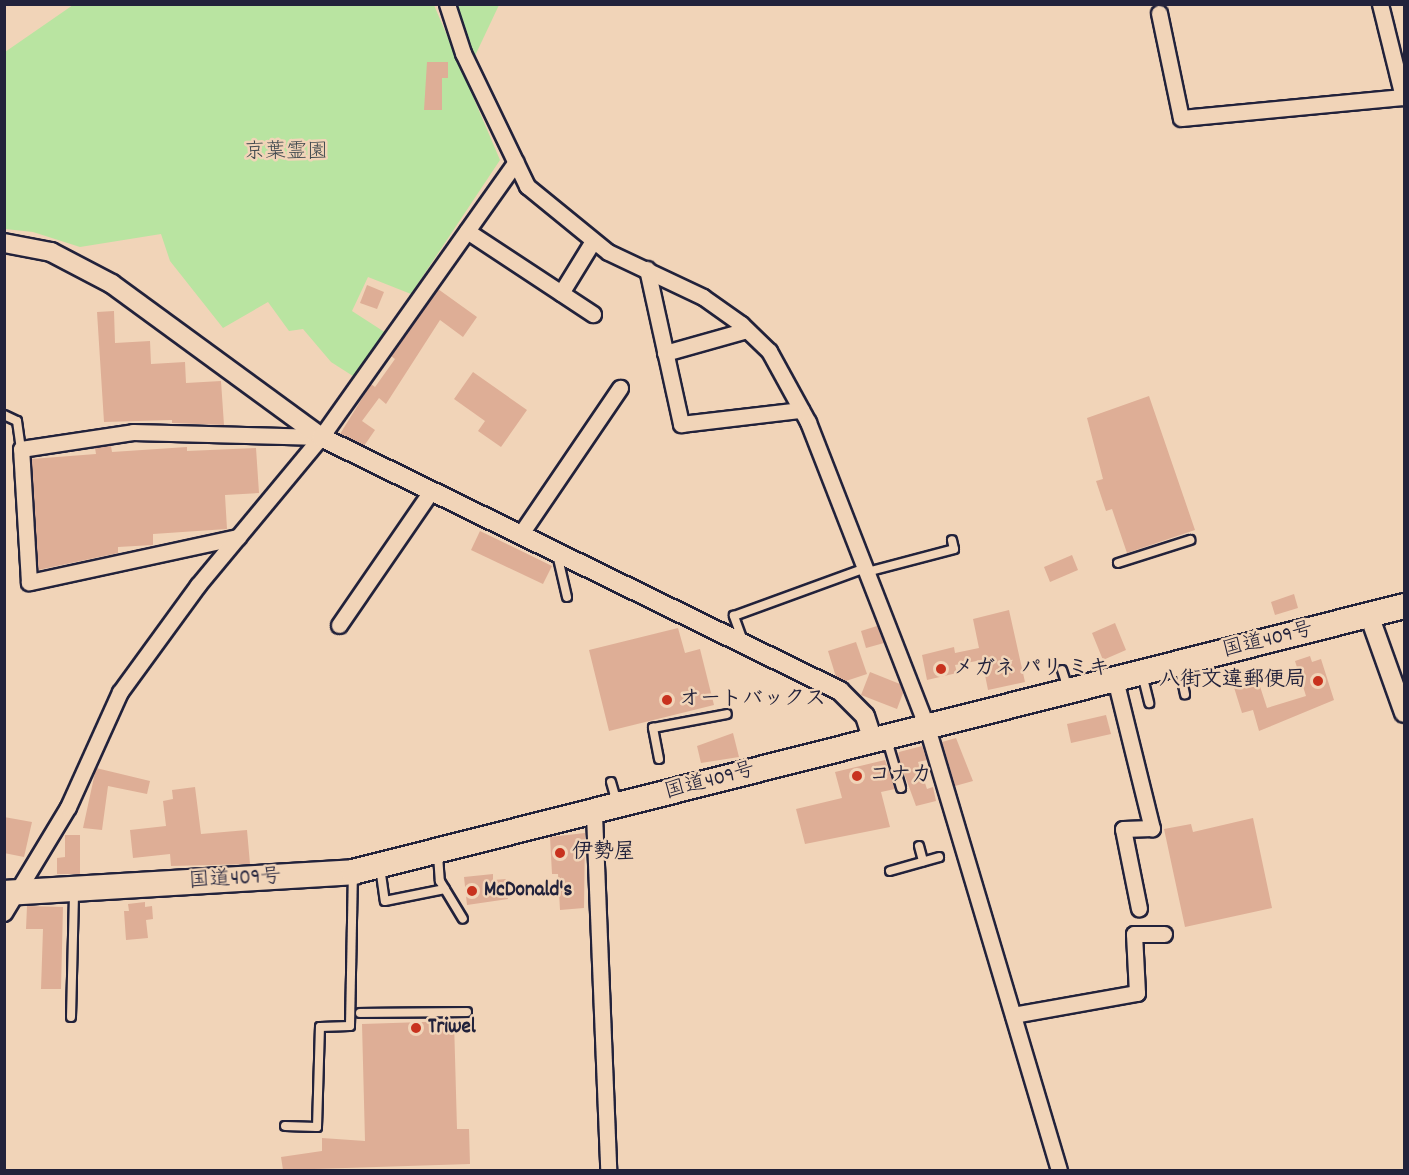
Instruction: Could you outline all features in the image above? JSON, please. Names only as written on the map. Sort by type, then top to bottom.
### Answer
[{"type":"highway","name":"国道409号","points":[[12,893],[353,872],[594,814],[926,724],[1065,680],[1115,679],[1227,644],[1404,606]]},
{"type":"street","points":[[447,4],[463,52],[527,186],[593,241],[703,297],[747,330],[769,351],[801,410],[926,724],[1059,1170]]},
{"type":"street","points":[[1159,13],[1181,118],[1403,98],[1380,4]]},
{"type":"street","points":[[4,914],[12,893],[68,807],[120,692],[238,537],[321,437],[516,162]]},
{"type":"street","points":[[467,231],[593,314]]},
{"type":"street","points":[[561,293],[593,241]]},
{"type":"street","points":[[4,243],[51,252],[112,284],[321,437],[840,691],[861,710],[879,736]]},
{"type":"street","points":[[647,269],[681,424],[801,410]]},
{"type":"street","points":[[665,353],[747,330]]},
{"type":"street","points":[[520,535],[620,388]]},
{"type":"street","points":[[238,537],[29,582],[21,449],[133,432],[321,437]]},
{"type":"street","points":[[339,625],[431,491]]},
{"type":"street","points":[[1369,615],[1404,713]]},
{"type":"street","points":[[1115,679],[1152,828],[1123,829],[1139,908]]},
{"type":"street","points":[[594,814],[608,1170]]},
{"type":"street","points":[[1013,1015],[1137,993],[1134,934],[1164,934]]},
{"type":"lane","points":[[4,415],[17,421],[21,449]]},
{"type":"lane","points":[[745,646],[734,616],[866,570],[954,549],[952,540]]},
{"type":"lane","points":[[1118,563],[1190,540]]},
{"type":"lane","points":[[557,553],[567,597]]},
{"type":"lane","points":[[1170,663],[1185,694]]},
{"type":"lane","points":[[1149,703],[1170,663]]},
{"type":"lane","points":[[659,759],[653,728],[727,714]]},
{"type":"lane","points":[[879,736],[901,788]]},
{"type":"lane","points":[[611,782],[618,807]]},
{"type":"lane","points":[[919,846],[923,861]]},
{"type":"lane","points":[[438,852],[440,881],[463,919]]},
{"type":"lane","points":[[890,871],[939,857]]},
{"type":"lane","points":[[380,866],[385,901],[445,889]]},
{"type":"lane","points":[[285,1126],[317,1127],[321,1026],[350,1026],[353,872]]},
{"type":"lane","points":[[71,1017],[74,890]]},
{"type":"lane","points":[[360,1013],[467,1012]]},
{"type":"green space","name":"京葉霊園","points":[[73,5],[434,5],[500,160],[411,294],[368,277],[352,311],[386,333],[356,378],[331,362],[303,329],[289,331],[268,302],[223,328],[170,261],[161,234],[80,247],[33,232],[5,229],[5,52]]},
{"type":"green space","points":[[454,5],[499,5],[473,60]]},
{"type":"building","points":[[427,62],[448,62],[448,78],[442,78],[442,110],[424,110]]},
{"type":"building","points":[[367,285],[384,292],[377,309],[360,303]]},
{"type":"building","points":[[438,289],[477,317],[463,337],[440,320],[386,404],[379,398],[362,421],[375,430],[364,446],[340,434],[371,384],[375,387],[395,359],[391,356]]},
{"type":"building","points":[[114,311],[115,343],[150,341],[151,364],[185,362],[186,383],[221,381],[224,425],[172,423],[172,420],[104,422],[97,312]]},
{"type":"building","points":[[473,372],[527,410],[501,447],[478,431],[485,421],[454,399]]},
{"type":"building","points":[[1149,396],[1195,530],[1127,553],[1112,509],[1106,511],[1096,481],[1103,479],[1087,418]]},
{"type":"building","points":[[111,446],[112,452],[187,447],[187,451],[256,448],[259,493],[225,495],[227,529],[153,534],[153,545],[118,547],[118,553],[38,570],[31,459],[96,454],[95,448]]},
{"type":"building","points":[[480,531],[552,566],[543,584],[471,550]]},
{"type":"building","points":[[1072,555],[1078,570],[1050,582],[1044,567]]},
{"type":"building","points":[[1294,594],[1298,608],[1275,615],[1271,602]]},
{"type":"building","points":[[1009,610],[1025,682],[988,690],[982,660],[955,665],[957,673],[927,680],[922,655],[954,647],[955,653],[979,648],[973,619]]},
{"type":"building","points":[[1115,623],[1126,650],[1103,660],[1092,633]]},
{"type":"building","points":[[877,626],[884,643],[866,648],[861,631]]},
{"type":"building","points":[[678,628],[685,653],[700,649],[714,705],[609,731],[589,650]]},
{"type":"building","points":[[856,642],[867,674],[846,681],[836,677],[828,651]]},
{"type":"building","points":[[1310,656],[1312,662],[1321,659],[1334,700],[1259,731],[1253,710],[1242,713],[1232,681],[1256,674],[1267,708],[1306,696],[1295,661]]},
{"type":"building","points":[[870,672],[900,684],[903,693],[897,709],[861,695]]},
{"type":"building","points":[[1106,715],[1111,734],[1071,743],[1067,724]]},
{"type":"building","points":[[733,733],[739,757],[701,763],[697,746]]},
{"type":"building","points":[[956,738],[973,781],[955,786],[942,742]]},
{"type":"building","points":[[922,746],[927,760],[918,762],[927,789],[933,787],[936,801],[916,806],[898,757],[899,752]]},
{"type":"building","points":[[885,760],[895,789],[881,792],[890,827],[805,844],[796,809],[842,798],[835,772]]},
{"type":"building","points":[[96,768],[150,781],[147,794],[108,786],[102,830],[83,828]]},
{"type":"building","points":[[195,787],[201,834],[247,830],[250,864],[171,866],[170,854],[133,858],[130,830],[166,826],[163,801],[173,799],[172,790]]},
{"type":"building","points":[[4,817],[32,822],[24,857],[4,853]]},
{"type":"building","points":[[1253,818],[1272,908],[1185,927],[1164,829],[1191,824],[1193,832]]},
{"type":"building","points":[[585,833],[584,908],[560,910],[558,874],[552,874],[550,837]]},
{"type":"building","points":[[65,835],[80,835],[80,874],[57,874],[57,858],[65,857]]},
{"type":"building","points":[[493,874],[493,880],[506,879],[508,899],[467,905],[464,877]]},
{"type":"building","points":[[145,902],[145,907],[152,906],[153,919],[146,920],[148,938],[126,940],[124,911],[129,911],[128,904]]},
{"type":"building","points":[[27,906],[63,907],[61,989],[41,989],[43,929],[26,929]]},
{"type":"building","points":[[454,1021],[457,1129],[469,1129],[470,1164],[283,1170],[281,1157],[322,1151],[322,1138],[365,1141],[362,1024]]},
{"type":"place","name":"メガネ パリ ミキ","points":[[941,669]]},
{"type":"place","name":"八街文違郵便局","points":[[1318,681]]},
{"type":"place","name":"オートバックス","points":[[667,700]]},
{"type":"place","name":"コナカ","points":[[857,776]]},
{"type":"place","name":"伊勢屋","points":[[560,853]]},
{"type":"place","name":"McDonald's","points":[[472,891]]},
{"type":"place","name":"Triwel","points":[[416,1028]]}]
